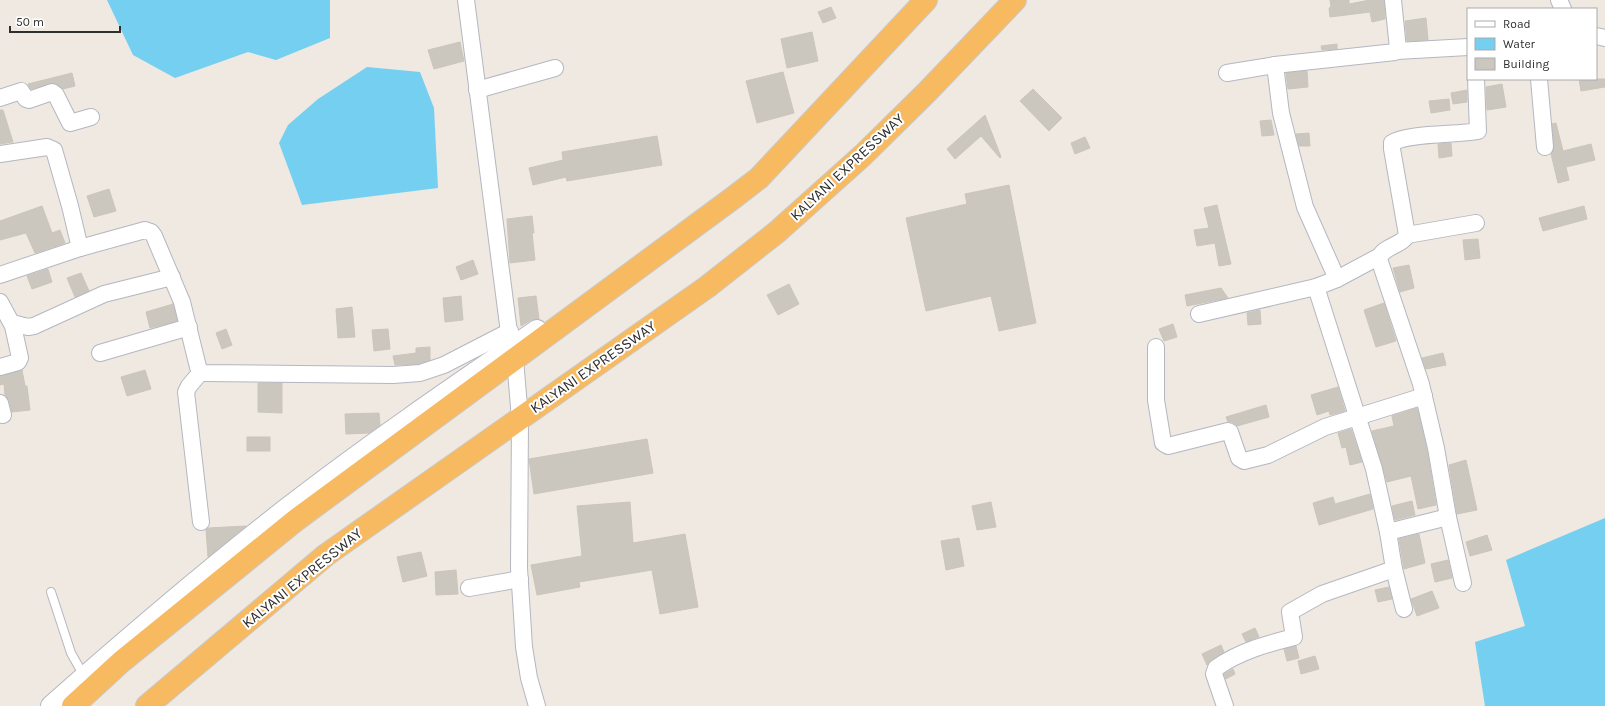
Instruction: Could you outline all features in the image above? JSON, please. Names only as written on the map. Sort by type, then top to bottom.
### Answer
[{"type":"highway","points":[[73,706],[121,662],[512,346],[733,198],[758,178],[926,0]]},
{"type":"highway","name":"KALYANI EXPRESSWAY","points":[[147,706],[326,555],[707,287],[777,232],[863,155],[927,92],[1015,0]]},
{"type":"street","points":[[466,0],[490,194],[512,346],[520,419],[520,579],[524,647],[529,678],[537,706]]},
{"type":"street","points":[[1393,0],[1397,51]]},
{"type":"street","points":[[1227,73],[1275,65],[1392,54],[1397,51],[1467,47]]},
{"type":"street","points":[[1275,65],[1280,106],[1305,207],[1337,279]]},
{"type":"street","points":[[477,90],[555,68]]},
{"type":"street","points":[[1199,314],[1316,287],[1337,279],[1380,256],[1405,240],[1408,235],[1392,143],[1397,140],[1415,137],[1478,131],[1476,80]]},
{"type":"street","points":[[1539,80],[1545,146]]},
{"type":"street","points":[[0,98],[21,91],[26,99],[29,100],[52,92],[56,95],[70,123],[91,117]]},
{"type":"street","points":[[0,154],[47,147],[54,150],[80,248]]},
{"type":"street","points":[[1408,235],[1476,223]]},
{"type":"street","points":[[0,275],[80,248],[148,230],[154,236],[182,302],[201,372]]},
{"type":"street","points":[[1380,256],[1380,262],[1424,396],[1436,448],[1448,517],[1463,583]]},
{"type":"street","points":[[12,323],[28,327],[34,326],[104,294],[172,277]]},
{"type":"street","points":[[1316,287],[1374,469],[1388,532],[1394,569],[1404,609]]},
{"type":"street","points":[[0,302],[12,323],[19,360],[18,362],[0,367]]},
{"type":"street","points":[[100,353],[189,327]]},
{"type":"street","points":[[201,372],[209,374],[319,375],[393,375],[420,373],[512,346]]},
{"type":"street","points":[[51,706],[135,633],[285,510],[408,419],[512,346]]},
{"type":"street","points":[[1156,347],[1156,400],[1162,440],[1168,446],[1190,442],[1228,431],[1230,432],[1239,458],[1244,461],[1263,456],[1320,429],[1424,396]]},
{"type":"street","points":[[201,372],[186,392],[201,522]]},
{"type":"street","points":[[1388,532],[1448,517]]},
{"type":"street","points":[[1225,706],[1214,674],[1216,668],[1240,654],[1257,647],[1294,637],[1290,612],[1322,594],[1394,569]]},
{"type":"street","points":[[469,588],[520,579]]},
{"type":"lane","points":[[51,592],[71,652],[84,676]]},
{"type":"water","points":[[107,0],[330,0],[330,38],[276,60],[248,52],[175,78],[133,55]]},
{"type":"water","points":[[367,67],[420,72],[434,108],[438,188],[302,205],[279,143],[288,125],[318,99]]},
{"type":"water","points":[[1605,518],[1605,706],[1485,706],[1475,642],[1525,626],[1506,560]]},
{"type":"building","points":[[1330,0],[1349,0],[1349,4],[1370,0],[1384,0],[1385,19],[1372,22],[1370,12],[1330,17]]},
{"type":"building","points":[[831,7],[836,18],[823,23],[818,12]]},
{"type":"building","points":[[1426,18],[1428,40],[1407,41],[1405,21]]},
{"type":"building","points":[[812,32],[818,61],[787,68],[781,39]]},
{"type":"building","points":[[460,42],[464,61],[434,69],[428,50]]},
{"type":"building","points":[[1337,44],[1337,49],[1322,50],[1321,46]]},
{"type":"building","points":[[1307,71],[1308,87],[1288,89],[1286,73]]},
{"type":"building","points":[[783,72],[794,113],[757,123],[746,81]]},
{"type":"building","points":[[72,73],[75,86],[63,89],[53,83],[31,89],[28,84]]},
{"type":"building","points":[[1605,79],[1605,87],[1581,91],[1579,80]]},
{"type":"building","points":[[1502,84],[1506,107],[1487,110],[1486,87]]},
{"type":"building","points":[[1033,89],[1062,118],[1049,131],[1020,101]]},
{"type":"building","points":[[1467,90],[1467,102],[1453,104],[1451,93]]},
{"type":"building","points":[[1449,99],[1450,110],[1431,113],[1429,101]]},
{"type":"building","points":[[0,110],[3,110],[13,142],[0,144]]},
{"type":"building","points":[[985,115],[1001,157],[1000,158],[981,136],[955,159],[947,149]]},
{"type":"building","points":[[1271,120],[1274,135],[1262,136],[1260,121]]},
{"type":"building","points":[[1556,123],[1563,151],[1591,144],[1595,160],[1566,167],[1569,180],[1558,183],[1551,154],[1554,147],[1552,124]]},
{"type":"building","points":[[1309,133],[1310,146],[1299,146],[1296,134]]},
{"type":"building","points":[[657,136],[662,165],[567,181],[566,177],[533,185],[529,168],[563,160],[562,152]]},
{"type":"building","points":[[1085,137],[1090,148],[1075,154],[1071,143]]},
{"type":"building","points":[[1451,143],[1452,156],[1439,158],[1438,144]]},
{"type":"building","points":[[1009,185],[1036,323],[999,331],[991,296],[926,311],[906,218],[967,204],[965,194]]},
{"type":"building","points":[[109,189],[116,211],[94,217],[87,196]]},
{"type":"building","points":[[1217,205],[1231,264],[1219,266],[1215,243],[1197,246],[1194,230],[1209,228],[1204,208]]},
{"type":"building","points":[[42,206],[52,233],[60,230],[65,243],[35,253],[26,233],[0,240],[0,221]]},
{"type":"building","points":[[1584,206],[1587,219],[1543,231],[1539,218]]},
{"type":"building","points":[[532,216],[535,260],[510,263],[507,219]]},
{"type":"building","points":[[1478,239],[1480,258],[1465,260],[1463,240]]},
{"type":"building","points":[[473,260],[478,274],[461,280],[456,267]]},
{"type":"building","points":[[1409,265],[1414,288],[1400,292],[1393,268]]},
{"type":"building","points":[[48,269],[52,282],[32,289],[27,276]]},
{"type":"building","points":[[81,273],[89,291],[75,297],[67,278]]},
{"type":"building","points":[[789,284],[799,304],[778,315],[767,295]]},
{"type":"building","points":[[1221,288],[1228,298],[1187,306],[1185,295]]},
{"type":"building","points":[[461,296],[463,320],[445,322],[443,298]]},
{"type":"building","points":[[536,296],[539,319],[531,320],[521,326],[518,298]]},
{"type":"building","points":[[1384,303],[1396,341],[1376,347],[1364,310]]},
{"type":"building","points":[[173,304],[177,321],[150,328],[146,312]]},
{"type":"building","points":[[352,307],[355,337],[338,338],[336,309]]},
{"type":"building","points":[[1260,310],[1261,324],[1248,325],[1247,313]]},
{"type":"building","points":[[1173,324],[1177,337],[1164,341],[1159,329]]},
{"type":"building","points":[[226,329],[232,345],[222,349],[216,333]]},
{"type":"building","points":[[388,329],[390,349],[374,351],[372,330]]},
{"type":"building","points":[[430,347],[430,360],[418,364],[395,365],[393,356],[416,353],[416,348]]},
{"type":"building","points":[[1443,353],[1446,365],[1426,369],[1422,358]]},
{"type":"building","points":[[22,370],[25,386],[27,386],[30,410],[12,412],[9,400],[5,395],[4,384],[0,385],[0,376]]},
{"type":"building","points":[[145,370],[151,389],[127,396],[121,377]]},
{"type":"building","points":[[258,383],[282,383],[282,413],[258,412]]},
{"type":"building","points":[[1338,387],[1345,411],[1330,415],[1329,411],[1317,415],[1311,395]]},
{"type":"building","points":[[1266,405],[1269,417],[1237,426],[1232,422],[1228,422],[1226,417]]},
{"type":"building","points":[[1417,408],[1427,450],[1436,505],[1418,509],[1411,476],[1387,482],[1372,431],[1394,426],[1392,416]]},
{"type":"building","points":[[379,413],[380,425],[369,433],[346,434],[345,414]]},
{"type":"building","points":[[1351,429],[1362,462],[1350,465],[1346,447],[1342,448],[1338,433]]},
{"type":"building","points":[[247,437],[270,437],[270,451],[247,451]]},
{"type":"building","points":[[647,439],[653,473],[534,494],[529,459]]},
{"type":"building","points":[[1466,460],[1477,510],[1457,514],[1449,465]]},
{"type":"building","points":[[1370,494],[1373,509],[1319,525],[1313,503],[1333,497],[1335,504]]},
{"type":"building","points":[[1412,501],[1415,515],[1395,520],[1392,506]]},
{"type":"building","points":[[630,502],[633,543],[685,534],[698,607],[660,614],[652,570],[579,582],[580,587],[537,595],[531,565],[582,556],[577,506]]},
{"type":"building","points":[[991,502],[996,527],[977,530],[972,506]]},
{"type":"building","points":[[246,526],[208,557],[206,530],[208,528]]},
{"type":"building","points":[[1419,534],[1425,563],[1404,569],[1399,539]]},
{"type":"building","points":[[1487,535],[1492,550],[1470,556],[1466,542]]},
{"type":"building","points":[[959,538],[964,566],[946,570],[941,541]]},
{"type":"building","points":[[421,552],[427,576],[403,582],[397,557]]},
{"type":"building","points":[[1448,560],[1452,578],[1435,582],[1431,564]]},
{"type":"building","points":[[456,570],[458,594],[436,595],[435,572]]},
{"type":"building","points":[[1389,587],[1392,599],[1378,602],[1375,590]]},
{"type":"building","points":[[1432,591],[1439,608],[1417,616],[1411,599]]},
{"type":"building","points":[[1255,628],[1259,637],[1246,642],[1242,634]]},
{"type":"building","points":[[1221,645],[1224,652],[1211,660],[1207,665],[1202,654]]},
{"type":"building","points":[[1296,646],[1299,658],[1287,661],[1284,649]]},
{"type":"building","points":[[1315,656],[1319,669],[1301,674],[1298,661]]},
{"type":"building","points":[[1233,669],[1235,674],[1226,679],[1224,674]]}]
